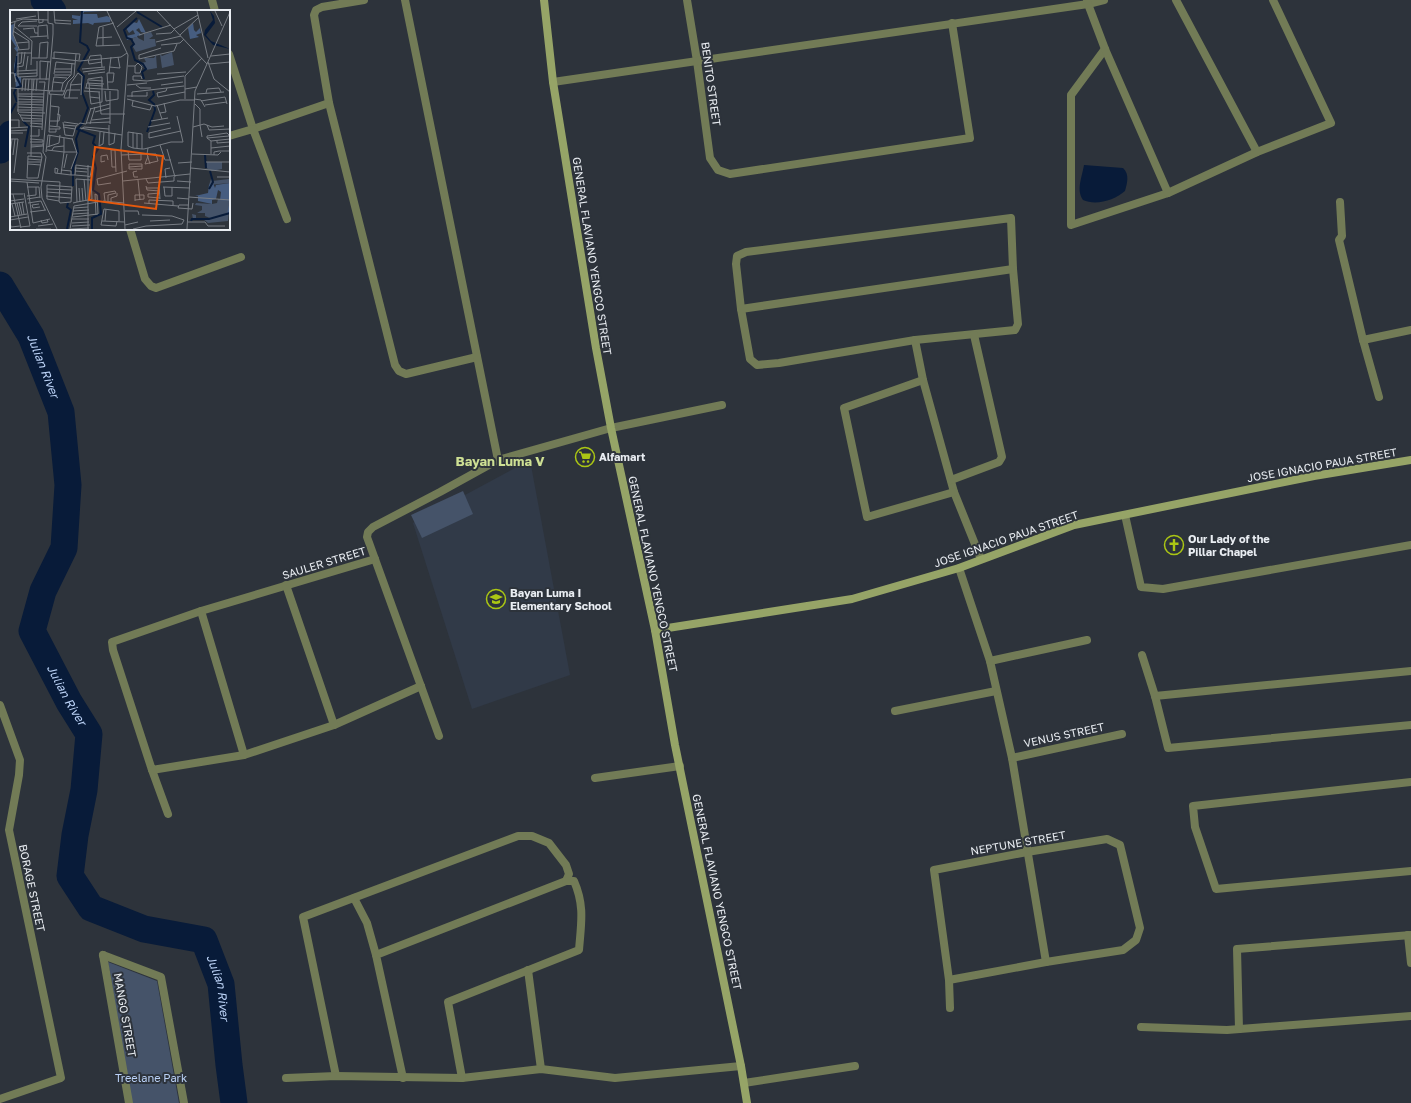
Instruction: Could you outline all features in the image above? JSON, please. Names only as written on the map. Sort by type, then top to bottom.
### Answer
[{"type":"main road","name":"GENERAL FLAVIANO YENGCO STREET","points":[[544,0],[553,82],[596,348],[611,428],[655,630],[680,766],[741,1066],[747,1103]]},
{"type":"main road","name":"JOSE IGNACIO PAUA STREET","points":[[655,630],[852,599],[959,568],[1074,525],[1314,476],[1411,460]]},
{"type":"street","points":[[212,0],[215,10]]},
{"type":"street","points":[[364,0],[322,7],[316,10],[314,15],[329,103],[395,365],[399,371],[406,374],[477,357]]},
{"type":"street","points":[[405,0],[498,460]]},
{"type":"street","name":"BENITO STREET","points":[[687,0],[698,61],[710,158],[718,170],[730,174],[970,138],[952,23]]},
{"type":"street","points":[[553,82],[1104,0]]},
{"type":"street","points":[[1176,0],[1256,152]]},
{"type":"street","points":[[1106,49],[1071,96],[1071,225],[1168,193],[1256,152],[1331,123],[1273,0]]},
{"type":"street","points":[[1087,2],[1168,193]]},
{"type":"street","points":[[230,57],[253,129],[287,219]]},
{"type":"street","points":[[230,136],[329,103]]},
{"type":"street","points":[[1340,202],[1342,236],[1339,240],[1378,397]]},
{"type":"street","points":[[1011,218],[1013,270],[1018,324],[1015,330],[915,340],[779,363],[757,365],[750,359],[741,310],[736,264],[736,256],[746,252],[1011,218]]},
{"type":"street","points":[[130,230],[145,279],[151,286],[156,288],[241,257]]},
{"type":"street","points":[[741,310],[1013,270]]},
{"type":"street","points":[[1363,340],[1411,330]]},
{"type":"street","points":[[951,480],[999,462],[1002,457],[974,335]]},
{"type":"street","points":[[915,340],[923,380],[954,492],[981,560]]},
{"type":"street","points":[[923,380],[844,408],[867,517],[954,492]]},
{"type":"street","name":"SAULER STREET","points":[[152,770],[112,650],[112,642],[201,611],[375,559],[367,537],[368,532],[372,527],[498,460],[611,428],[722,405]]},
{"type":"street","points":[[1125,515],[1140,587],[1163,589],[1411,545]]},
{"type":"street","points":[[375,559],[439,736]]},
{"type":"street","points":[[950,1008],[948,980],[1046,962],[1012,758],[990,661],[959,568]]},
{"type":"street","points":[[286,585],[334,726]]},
{"type":"street","points":[[201,611],[244,755]]},
{"type":"street","points":[[990,661],[1087,640]]},
{"type":"street","points":[[1142,655],[1155,696],[1168,748],[1411,725]]},
{"type":"street","points":[[1155,696],[1411,671]]},
{"type":"street","points":[[168,814],[152,770],[244,755],[334,726],[421,686]]},
{"type":"street","points":[[895,711],[996,691]]},
{"type":"street","name":"BORAGE STREET","points":[[0,705],[20,760],[20,775],[9,830],[61,1078],[0,1099]]},
{"type":"street","name":"VENUS STREET","points":[[1012,758],[1122,734]]},
{"type":"street","points":[[595,778],[680,766]]},
{"type":"street","points":[[1411,782],[1193,806],[1195,826],[1216,889],[1411,871]]},
{"type":"street","points":[[0,832],[9,830]]},
{"type":"street","points":[[336,1076],[302,917],[518,836],[532,836],[549,844],[566,865],[569,874],[566,881]]},
{"type":"street","name":"NEPTUNE STREET","points":[[948,980],[934,870],[1107,839],[1120,845],[1140,928],[1136,940],[1123,950],[1046,962]]},
{"type":"street","points":[[376,955],[566,881],[574,881],[582,906],[579,950],[448,1002],[462,1078]]},
{"type":"street","points":[[354,898],[366,923],[376,955],[403,1078]]},
{"type":"street","points":[[1239,1029],[1237,949],[1410,935],[1411,963]]},
{"type":"street","name":"MANGO STREET","points":[[129,1103],[103,955],[161,977],[184,1103]]},
{"type":"street","points":[[528,970],[541,1069]]},
{"type":"street","points":[[1141,1027],[1227,1030],[1411,1016]]},
{"type":"street","points":[[286,1078],[336,1076],[462,1078],[541,1069],[615,1078],[741,1066]]},
{"type":"street","points":[[744,1083],[855,1066]]},
{"type":"shaded area","points":[[1084,165],[1123,168],[1127,173],[1125,191],[1116,197],[1105,201],[1088,202],[1083,200],[1080,188]]},
{"type":"shaded area","name":"Bayan Luma I Elementary School","points":[[530,460],[570,675],[472,709],[413,523]]},
{"type":"green space","points":[[463,491],[473,514],[422,538],[411,515]]},
{"type":"green space","name":"Treelane Park","points":[[108,962],[157,981],[179,1103],[132,1103]]},
{"type":"waterway","name":"Julian River","points":[[44,0],[52,10]]},
{"type":"waterway","name":"Julian River","points":[[0,150],[10,135]]},
{"type":"waterway","name":"Julian River","points":[[0,285],[31,336],[61,412],[68,485],[64,548],[43,591],[32,631],[69,702],[89,734],[84,790],[75,835],[70,876],[91,908],[144,929],[204,940],[221,984],[234,1103]]},
{"type":"place","name":"Alfamart","points":[[585,457]]},
{"type":"place","name":"Our Lady of the Pillar Chapel","points":[[1174,545]]},
{"type":"place","name":"Bayan Luma I Elementary School","points":[[496,599]]},
{"type":"district","name":"Bayan Luma V","points":[[500,461]]}]
